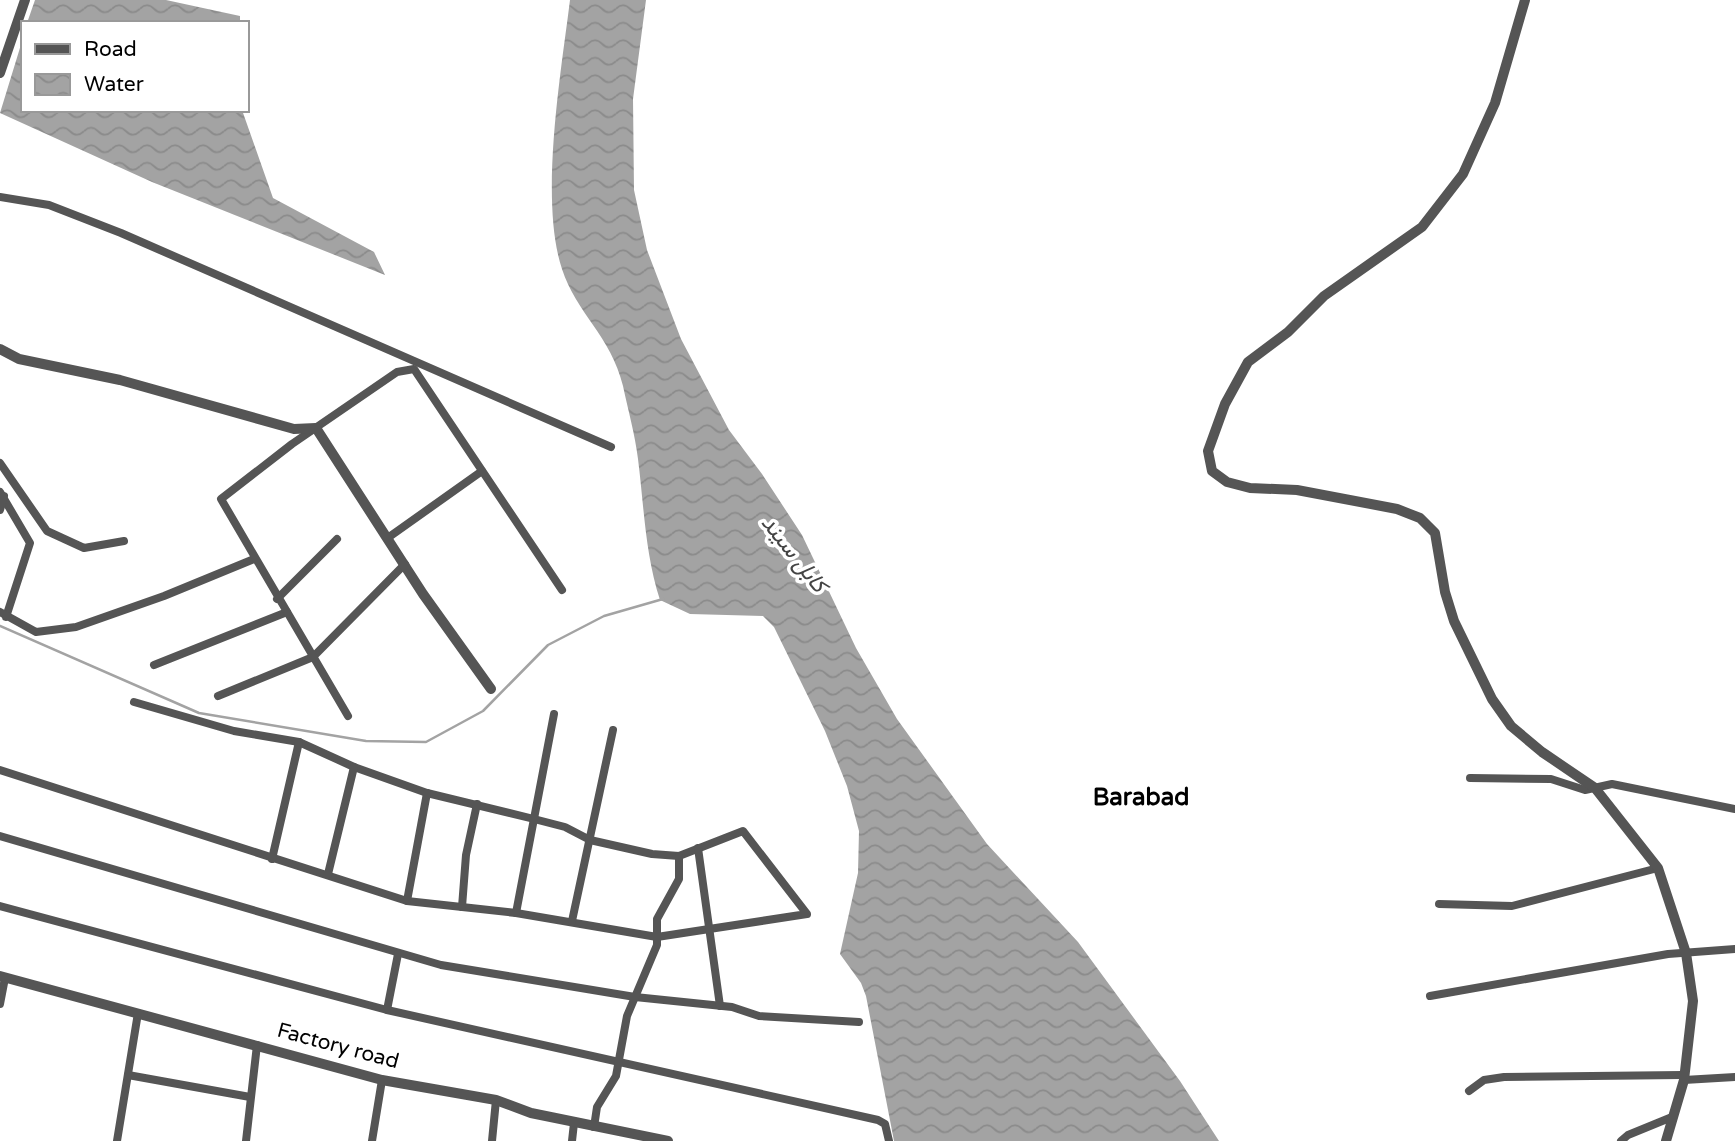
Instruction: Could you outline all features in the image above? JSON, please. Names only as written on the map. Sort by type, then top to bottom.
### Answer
[{"type":"street","points":[[0,73],[25,0]]},
{"type":"street","points":[[1525,0],[1495,103],[1463,174],[1422,227],[1324,296],[1288,332],[1248,362],[1225,404],[1208,451],[1212,471],[1227,482],[1250,488],[1297,490],[1397,509],[1420,518],[1435,533],[1445,592],[1454,621],[1492,699],[1511,726],[1542,752],[1595,788],[1658,868],[1686,953],[1693,1000],[1683,1077],[1666,1141]]},
{"type":"street","points":[[0,197],[49,205],[121,233],[611,447]]},
{"type":"street","points":[[0,349],[19,359],[120,380],[294,429],[316,428]]},
{"type":"street","points":[[348,716],[277,599],[221,499],[397,372],[414,369],[562,590]]},
{"type":"street","points":[[316,428],[491,689]]},
{"type":"street","points":[[0,463],[47,531],[84,548],[124,541]]},
{"type":"street","points":[[389,537],[482,471]]},
{"type":"street","points":[[2,494],[30,543],[3,614],[36,632],[76,627],[164,596],[254,559]]},
{"type":"street","points":[[0,510],[2,494]]},
{"type":"street","points":[[277,599],[337,539]]},
{"type":"street","points":[[218,696],[313,657],[405,564]]},
{"type":"street","points":[[154,665],[287,612]]},
{"type":"street","points":[[0,770],[407,901],[572,921],[657,937],[807,915],[743,831],[679,856],[652,854],[590,840],[565,827],[534,818],[427,793],[354,767],[299,742],[234,731],[134,702]]},
{"type":"street","points":[[516,913],[554,714]]},
{"type":"street","points":[[572,921],[613,730]]},
{"type":"street","points":[[272,859],[299,742]]},
{"type":"street","points":[[328,874],[354,767]]},
{"type":"street","points":[[1470,778],[1551,779],[1585,790],[1612,785],[1735,808]]},
{"type":"street","points":[[407,901],[427,793]]},
{"type":"street","points":[[462,907],[466,855],[477,804]]},
{"type":"street","points":[[0,836],[441,965],[635,997],[720,1006],[759,1016],[859,1022]]},
{"type":"street","points":[[698,848],[720,1006]]},
{"type":"street","points":[[594,1127],[597,1107],[617,1076],[622,1032],[657,937],[657,919],[681,873],[679,856]]},
{"type":"street","points":[[1439,904],[1512,906],[1658,868]]},
{"type":"street","points":[[0,906],[387,1010],[620,1059],[878,1119],[885,1124],[889,1141]]},
{"type":"street","points":[[1430,996],[1686,953],[1735,949]]},
{"type":"street","points":[[387,1010],[398,954]]},
{"type":"street","points":[[0,1004],[3,977]]},
{"type":"street","name":"Factory road","points":[[3,977],[382,1080],[496,1100],[531,1113],[668,1141]]},
{"type":"street","points":[[117,1141],[138,1013]]},
{"type":"street","points":[[246,1141],[257,1045]]},
{"type":"street","points":[[128,1075],[250,1097]]},
{"type":"street","points":[[1469,1091],[1484,1080],[1504,1077],[1735,1077]]},
{"type":"street","points":[[372,1141],[382,1080]]},
{"type":"street","points":[[492,1141],[496,1100]]},
{"type":"street","points":[[1621,1141],[1628,1135],[1672,1117]]},
{"type":"street","points":[[572,1141],[574,1123]]},
{"type":"water","points":[[35,0],[166,0],[240,16],[240,21],[28,21]]},
{"type":"water","name":"کابل سيند","points":[[570,0],[646,0],[633,99],[634,190],[647,250],[681,339],[729,430],[802,535],[856,648],[897,719],[987,844],[1078,942],[1180,1081],[1219,1141],[894,1141],[866,996],[861,983],[840,954],[858,873],[859,831],[847,786],[825,731],[774,627],[763,616],[690,614],[660,600],[648,548],[637,450],[618,368],[568,285],[562,269],[555,241],[552,173],[557,99]]},
{"type":"water","points":[[21,45],[21,112],[243,112],[273,198],[374,252],[385,275],[152,182],[0,113]]},
{"type":"waterway","points":[[0,626],[199,713],[366,741],[426,742],[483,711],[548,645],[604,616],[663,599]]},
{"type":"district","name":"Barabad","points":[[1141,797]]}]
